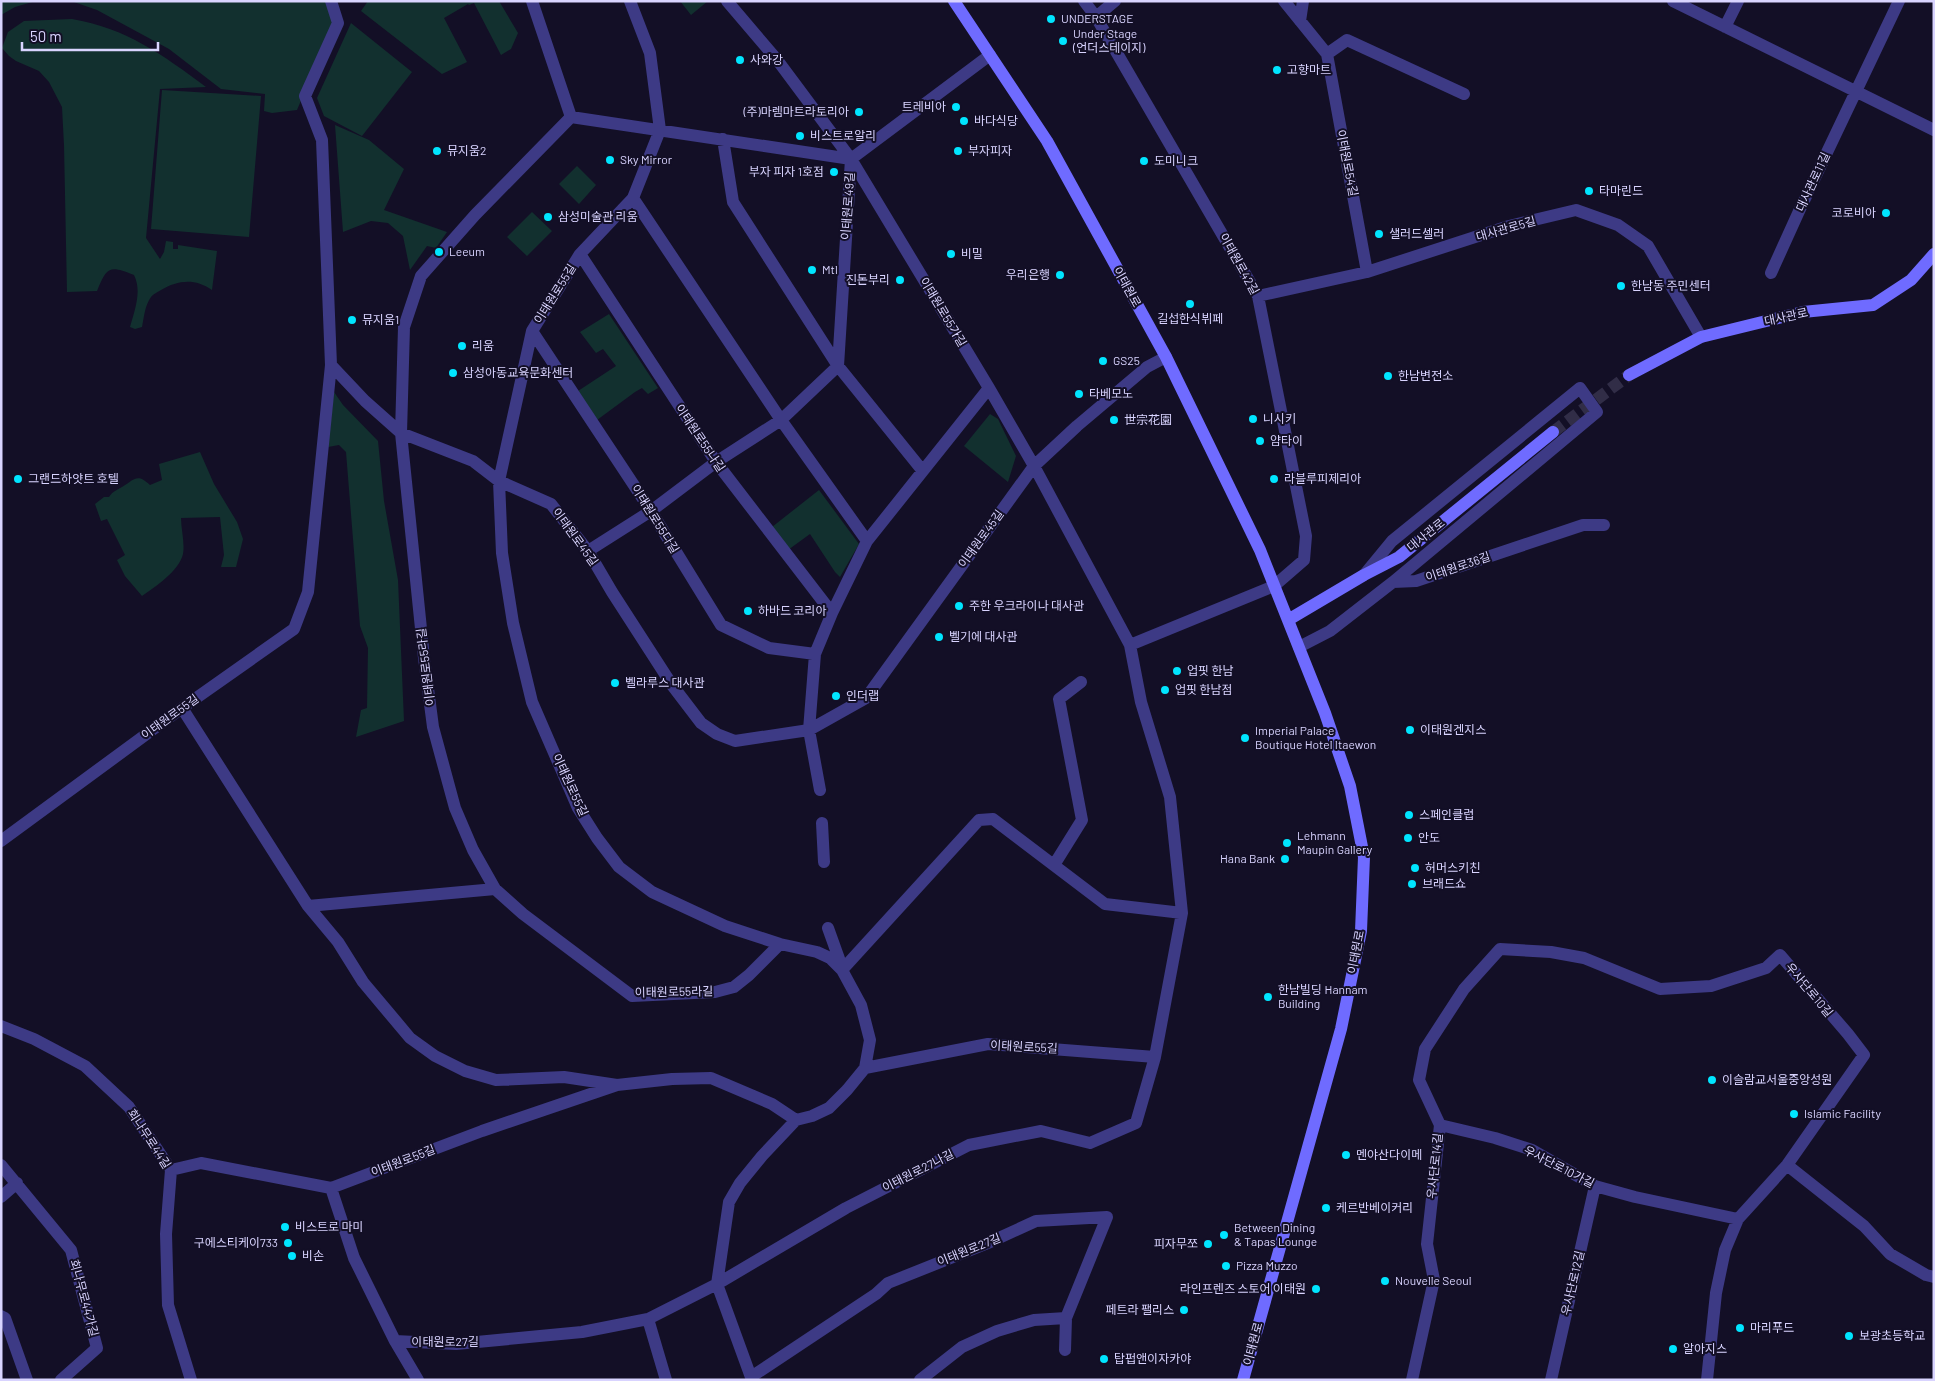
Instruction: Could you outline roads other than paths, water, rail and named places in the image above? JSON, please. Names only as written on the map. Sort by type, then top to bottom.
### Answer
[{"type":"main road","name":"이태원로","points":[[954,1],[1047,141],[1166,357],[1260,550],[1350,786],[1364,857],[1361,931],[1340,1029],[1243,1380]]},
{"type":"main road","name":"대사관로","points":[[1629,374],[1700,337],[1803,312],[1873,305],[1911,280],[1934,254]]},
{"type":"main road","name":"대사관로","points":[[1288,620],[1364,574],[1399,558],[1553,432]]},
{"type":"street","name":"이태원로55길","points":[[1,841],[182,708],[294,629],[308,592],[331,365],[322,140],[305,96],[338,23],[331,1]]},
{"type":"street","points":[[532,1],[571,117]]},
{"type":"street","name":"이태원로55길","points":[[630,1],[650,53],[660,130],[633,198],[580,254],[532,330],[499,480],[502,553],[513,623],[532,702],[578,808],[597,838],[619,867],[652,892],[725,926],[780,944],[817,952],[830,958],[842,970],[861,1005],[870,1040],[864,1068],[847,1090],[829,1108],[812,1116],[796,1120],[740,1183],[730,1202],[717,1284]]},
{"type":"street","name":"이태원로55가길","points":[[727,1],[778,61],[851,159],[1034,466]]},
{"type":"street","name":"이태원로42길","points":[[1084,1],[1096,17],[1258,296],[1306,536],[1304,560],[1274,586]]},
{"type":"street","points":[[1096,17],[1115,1]]},
{"type":"street","name":"이태원로54길","points":[[1284,1],[1327,54],[1367,272]]},
{"type":"street","points":[[1300,21],[1303,1]]},
{"type":"street","points":[[1673,1],[1934,130]]},
{"type":"street","points":[[1725,27],[1738,1]]},
{"type":"street","name":"대사관로11길","points":[[1771,273],[1899,1]]},
{"type":"street","points":[[1327,54],[1347,40],[1464,94]]},
{"type":"street","name":"이태원로49길","points":[[838,366],[851,159],[990,55]]},
{"type":"street","points":[[401,434],[404,327],[421,276],[475,215],[571,117]]},
{"type":"street","points":[[571,117],[851,159]]},
{"type":"street","points":[[722,139],[733,202],[838,366],[922,470]]},
{"type":"street","points":[[633,198],[781,420],[867,541]]},
{"type":"street","name":"대사관로5길","points":[[1258,296],[1367,272],[1508,226],[1576,210],[1618,225],[1648,246],[1700,337]]},
{"type":"street","name":"이태원로55나길","points":[[580,254],[716,462],[832,613]]},
{"type":"street","name":"이태원로55다길","points":[[532,330],[651,511],[721,625],[768,648],[815,654]]},
{"type":"street","name":"이태원로45길","points":[[499,480],[551,504],[588,551],[672,685],[701,723],[717,734],[735,741],[809,730],[866,698],[1034,466],[1076,426],[1140,373],[1166,357]]},
{"type":"street","points":[[331,365],[365,401],[401,434],[473,461],[499,480]]},
{"type":"street","points":[[588,551],[651,511],[716,462],[781,420],[838,366]]},
{"type":"street","points":[[820,790],[809,730],[815,654],[832,613],[867,541],[989,388]]},
{"type":"street","points":[[1298,647],[1330,630],[1393,582],[1597,412],[1580,388],[1392,541],[1364,574]]},
{"type":"street","name":"이태원로55라길","points":[[401,434],[433,727],[455,808],[473,850],[496,889],[523,914],[632,996],[716,992],[734,987],[780,944]]},
{"type":"street","points":[[1034,466],[1130,645],[1140,702],[1170,797],[1182,913],[1156,1057]]},
{"type":"street","name":"이태원로36길","points":[[1393,582],[1416,582],[1583,526],[1604,525]]},
{"type":"street","points":[[1130,645],[1274,586]]},
{"type":"street","points":[[1054,865],[1082,820],[1059,699],[1081,682]]},
{"type":"street","points":[[182,708],[308,906],[496,889]]},
{"type":"street","points":[[828,928],[842,970],[979,820],[993,819],[1105,904],[1182,913]]},
{"type":"street","points":[[822,823],[824,862]]},
{"type":"street","name":"이태원로55길","points":[[308,906],[338,942],[363,982],[410,1038],[435,1056],[465,1071],[496,1080],[564,1077],[617,1085]]},
{"type":"street","name":"우사단로14길","points":[[1412,1380],[1434,1280],[1427,1244],[1440,1125],[1419,1080],[1425,1049],[1464,989],[1500,949]]},
{"type":"street","name":"우사단로10길","points":[[1500,949],[1551,952],[1584,958],[1660,989],[1711,986],[1766,968],[1780,955],[1864,1055],[1787,1165],[1738,1218],[1725,1250],[1718,1284],[1707,1380]]},
{"type":"street","name":"회나무로44길","points":[[1,1026],[34,1039],[85,1066],[129,1107],[171,1170],[166,1234],[168,1305],[191,1380]]},
{"type":"street","name":"이태원로55길","points":[[864,1068],[988,1044],[1156,1057]]},
{"type":"street","name":"이태원로27나길","points":[[717,1284],[846,1208],[970,1145],[1041,1131],[1090,1143],[1136,1124],[1156,1057]]},
{"type":"street","name":"이태원로55길","points":[[331,1188],[482,1131],[617,1085],[672,1079],[710,1078],[772,1104],[796,1120]]},
{"type":"street","name":"우사단로10가길","points":[[1440,1125],[1495,1138],[1532,1150],[1595,1186],[1636,1197],[1738,1218]]},
{"type":"street","points":[[171,1170],[201,1163],[331,1188]]},
{"type":"street","name":"회나무로44가길","points":[[1,1165],[72,1250],[97,1348],[61,1380]]},
{"type":"street","points":[[1787,1165],[1864,1226],[1890,1254],[1926,1275],[1934,1277]]},
{"type":"street","points":[[1,1198],[17,1183]]},
{"type":"street","name":"우사단로12길","points":[[1551,1380],[1595,1186]]},
{"type":"street","name":"이태원로27길","points":[[331,1188],[354,1258],[395,1342],[456,1344],[582,1332],[648,1319],[717,1284],[751,1378],[876,1294],[888,1283],[988,1243],[1036,1221],[1108,1217],[1066,1318],[1065,1350]]},
{"type":"street","points":[[1,1316],[5,1318],[27,1380]]},
{"type":"street","points":[[920,1380],[962,1347],[997,1331],[1034,1320],[1066,1318]]},
{"type":"street","points":[[648,1319],[666,1380]]},
{"type":"street","points":[[395,1342],[418,1380]]},
{"type":"tunnel","points":[[1553,432],[1629,375]]},
{"type":"place","name":"UNDERSTAGE","points":[[1051,19]]},
{"type":"place","name":"Under Stage (언더스테이지)","points":[[1063,41]]},
{"type":"place","name":"사와강","points":[[740,60]]},
{"type":"place","name":"고향마트","points":[[1277,70]]},
{"type":"place","name":"트레비아","points":[[956,107]]},
{"type":"place","name":"(주)마렘마트라토리아","points":[[859,112]]},
{"type":"place","name":"바다식당","points":[[964,121]]},
{"type":"place","name":"비스트로알리","points":[[800,136]]},
{"type":"place","name":"뮤지움2","points":[[437,151]]},
{"type":"place","name":"부자피자","points":[[958,151]]},
{"type":"place","name":"Sky Mirror","points":[[610,160]]},
{"type":"place","name":"도미니크","points":[[1144,161]]},
{"type":"place","name":"부자 피자 1호점","points":[[834,172]]},
{"type":"place","name":"타마린드","points":[[1589,191]]},
{"type":"place","name":"코로비아","points":[[1886,213]]},
{"type":"place","name":"삼성미술관 리움","points":[[548,217]]},
{"type":"place","name":"샐러드셀러","points":[[1379,234]]},
{"type":"place","name":"Leeum","points":[[439,252]]},
{"type":"place","name":"비밀","points":[[951,254]]},
{"type":"place","name":"Mtl","points":[[812,270]]},
{"type":"place","name":"우리은행","points":[[1060,275]]},
{"type":"place","name":"진돈부리","points":[[900,280]]},
{"type":"place","name":"한남동 주민센터","points":[[1621,286]]},
{"type":"place","name":"길섭한식뷔페","points":[[1190,304]]},
{"type":"place","name":"뮤지움1","points":[[352,320]]},
{"type":"place","name":"리움","points":[[462,346]]},
{"type":"place","name":"GS25","points":[[1103,361]]},
{"type":"place","name":"삼성아동교육문화센터","points":[[453,373]]},
{"type":"place","name":"한남변전소","points":[[1388,376]]},
{"type":"place","name":"타베모노","points":[[1079,394]]},
{"type":"place","name":"니시키","points":[[1253,419]]},
{"type":"place","name":"世宗花園","points":[[1114,420]]},
{"type":"place","name":"얌타이","points":[[1260,441]]},
{"type":"place","name":"그랜드하얏트 호텔","points":[[18,479]]},
{"type":"place","name":"라블루피제리아","points":[[1274,479]]},
{"type":"place","name":"주한 우크라이나 대사관","points":[[959,606]]},
{"type":"place","name":"하바드 코리아","points":[[748,611]]},
{"type":"place","name":"벨기에 대사관","points":[[939,637]]},
{"type":"place","name":"업핏 한남","points":[[1177,671]]},
{"type":"place","name":"벨라루스 대사관","points":[[615,683]]},
{"type":"place","name":"업핏 한남점","points":[[1165,690]]},
{"type":"place","name":"인더랩","points":[[836,696]]},
{"type":"place","name":"이태원겐지스","points":[[1410,730]]},
{"type":"place","name":"Imperial Palace Boutique Hotel Itaewon","points":[[1245,738]]},
{"type":"place","name":"스페인클럽","points":[[1409,815]]},
{"type":"place","name":"안도","points":[[1408,838]]},
{"type":"place","name":"Lehmann Maupin Gallery","points":[[1287,843]]},
{"type":"place","name":"Hana Bank","points":[[1285,859]]},
{"type":"place","name":"허머스키친","points":[[1415,868]]},
{"type":"place","name":"브래드쇼","points":[[1412,884]]},
{"type":"place","name":"한남빌딩 Hannam Building","points":[[1268,997]]},
{"type":"place","name":"이슬람교서울중앙성원","points":[[1712,1080]]},
{"type":"place","name":"Islamic Facility","points":[[1794,1114]]},
{"type":"place","name":"멘야산다이메","points":[[1346,1155]]},
{"type":"place","name":"케르반베이커리","points":[[1326,1208]]},
{"type":"place","name":"비스트로 마미","points":[[285,1227]]},
{"type":"place","name":"Between Dining & Tapas Lounge","points":[[1224,1235]]},
{"type":"place","name":"구에스티케이733","points":[[288,1243]]},
{"type":"place","name":"피자무쪼","points":[[1208,1244]]},
{"type":"place","name":"비손","points":[[292,1256]]},
{"type":"place","name":"Pizza Muzzo","points":[[1226,1266]]},
{"type":"place","name":"Nouvelle Seoul","points":[[1385,1281]]},
{"type":"place","name":"라인프렌즈 스토어 이태원","points":[[1316,1289]]},
{"type":"place","name":"페트라 팰리스","points":[[1184,1310]]},
{"type":"place","name":"마리푸드","points":[[1740,1328]]},
{"type":"place","name":"보광초등학교","points":[[1849,1336]]},
{"type":"place","name":"알아지스","points":[[1673,1349]]},
{"type":"place","name":"탑펍앤이자카야","points":[[1104,1359]]}]
